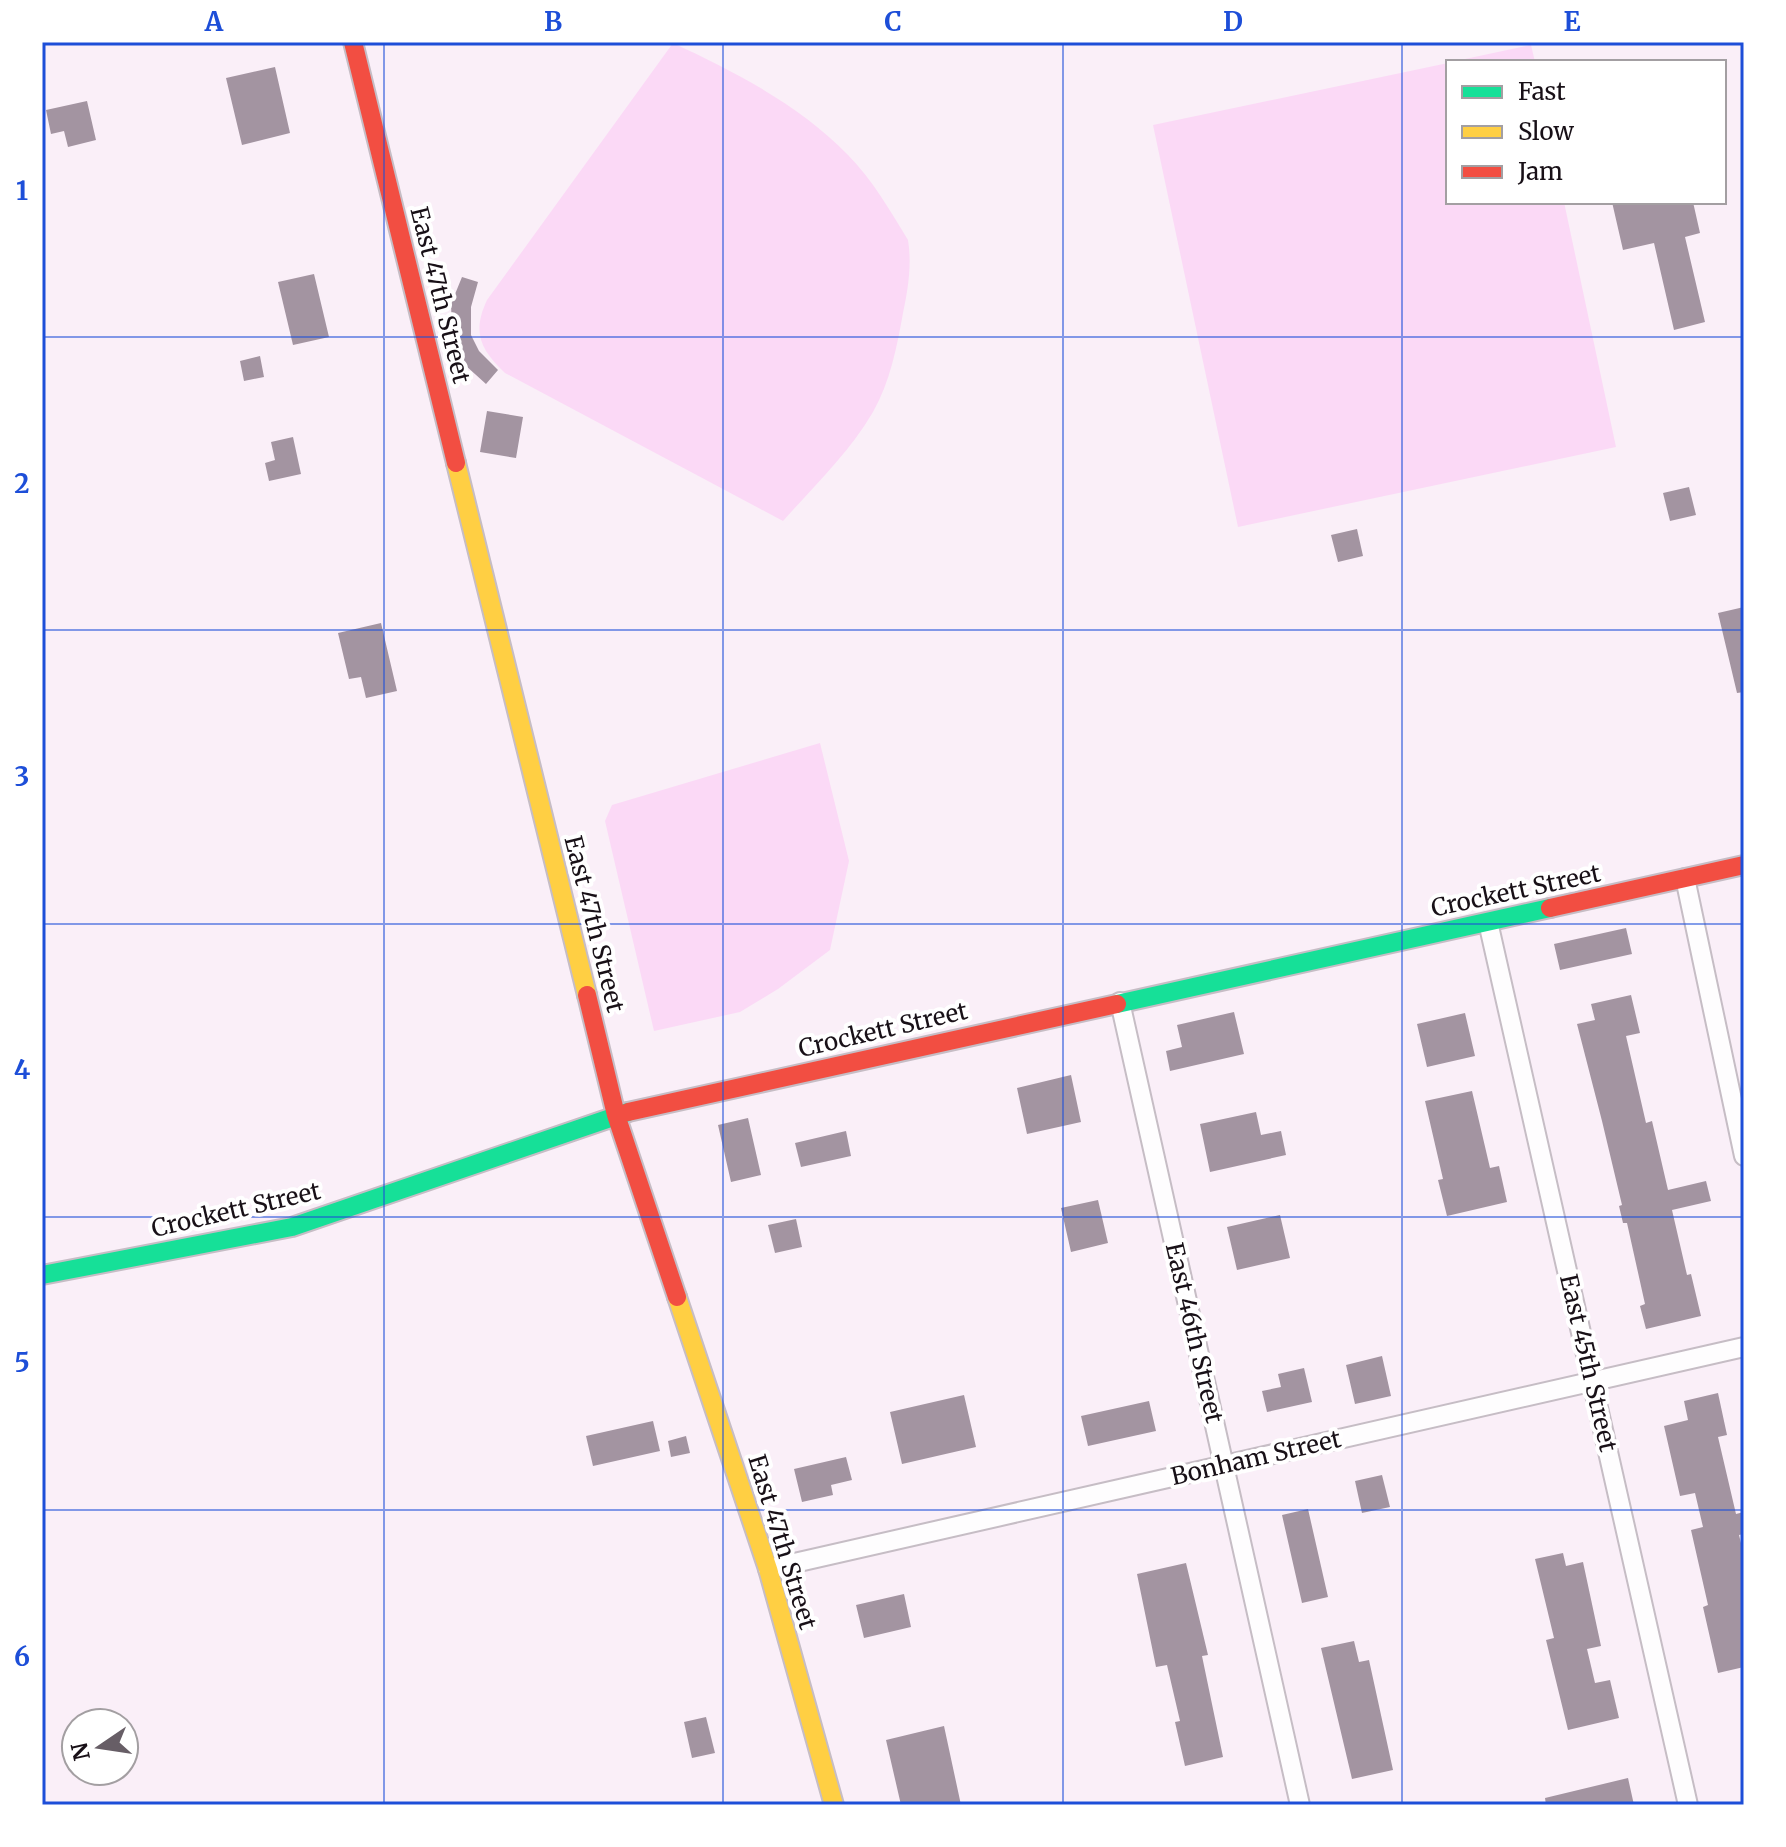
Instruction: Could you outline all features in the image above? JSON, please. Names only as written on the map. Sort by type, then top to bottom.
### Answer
[{"type":"street","name":"East 47th Street","points":[[353,42],[616,1115],[768,1569],[834,1805]]},
{"type":"street","name":"Crockett Street","points":[[42,1275],[292,1227],[616,1115],[1744,865]]},
{"type":"street","points":[[1685,878],[1744,1156]]},
{"type":"street","name":"East 45th Street","points":[[1488,922],[1688,1805]]},
{"type":"street","name":"East 46th Street","points":[[1120,1002],[1300,1805]]},
{"type":"street","name":"Bonham Street","points":[[768,1569],[1744,1347]]},
{"type":"shaded area","points":[[673,43],[766,91],[809,120],[865,174],[908,240],[906,295],[892,364],[879,401],[842,455],[783,521],[505,373],[481,340],[480,322],[487,300]]},
{"type":"shaded area","points":[[1531,45],[1535,60],[1460,60]]},
{"type":"shaded area","points":[[1446,63],[1446,204],[1564,204],[1616,447],[1238,527],[1153,125]]},
{"type":"shaded area","points":[[820,743],[849,861],[830,950],[778,989],[740,1012],[654,1031],[605,821],[612,805]]},
{"type":"building","points":[[275,67],[290,133],[242,145],[226,78]]},
{"type":"building","points":[[87,101],[96,140],[68,147],[64,131],[51,134],[46,110]]},
{"type":"building","points":[[1612,204],[1693,204],[1700,233],[1685,237],[1705,322],[1674,330],[1654,243],[1623,250]]},
{"type":"building","points":[[314,274],[329,337],[293,345],[278,282]]},
{"type":"building","points":[[462,277],[478,282],[471,307],[471,335],[479,351],[498,370],[486,384],[465,365],[452,329],[451,304]]},
{"type":"building","points":[[260,356],[264,377],[244,381],[240,361]]},
{"type":"building","points":[[487,411],[523,417],[516,458],[480,452]]},
{"type":"building","points":[[293,437],[301,474],[269,481],[265,463],[275,460],[271,442]]},
{"type":"building","points":[[1689,487],[1696,515],[1670,521],[1663,493]]},
{"type":"building","points":[[1357,529],[1363,556],[1338,562],[1331,535]]},
{"type":"building","points":[[1744,607],[1744,692],[1737,693],[1718,613]]},
{"type":"building","points":[[381,623],[397,691],[366,698],[361,677],[349,679],[338,633]]},
{"type":"building","points":[[1626,928],[1632,954],[1560,970],[1554,944]]},
{"type":"building","points":[[1631,995],[1640,1033],[1626,1036],[1646,1123],[1652,1121],[1668,1190],[1706,1181],[1711,1201],[1672,1210],[1687,1275],[1691,1274],[1701,1316],[1646,1329],[1640,1306],[1645,1304],[1627,1223],[1623,1223],[1619,1206],[1622,1205],[1577,1024],[1595,1020],[1591,1004]]},
{"type":"building","points":[[1234,1012],[1244,1054],[1170,1071],[1166,1051],[1182,1047],[1177,1025]]},
{"type":"building","points":[[1465,1013],[1475,1056],[1427,1067],[1417,1024]]},
{"type":"building","points":[[1071,1075],[1081,1122],[1027,1134],[1017,1088]]},
{"type":"building","points":[[1472,1091],[1490,1168],[1499,1166],[1507,1202],[1447,1216],[1438,1180],[1443,1179],[1425,1101]]},
{"type":"building","points":[[1256,1112],[1261,1135],[1281,1131],[1286,1155],[1210,1172],[1200,1124]]},
{"type":"building","points":[[748,1118],[761,1175],[731,1182],[718,1125]]},
{"type":"building","points":[[846,1131],[851,1156],[801,1167],[795,1143]]},
{"type":"building","points":[[1098,1200],[1108,1243],[1071,1252],[1061,1208]]},
{"type":"building","points":[[1280,1215],[1290,1258],[1237,1270],[1227,1227]]},
{"type":"building","points":[[796,1219],[802,1247],[775,1253],[768,1225]]},
{"type":"building","points":[[1382,1356],[1391,1396],[1355,1404],[1346,1365]]},
{"type":"building","points":[[1304,1368],[1312,1402],[1267,1412],[1262,1391],[1281,1387],[1278,1374]]},
{"type":"building","points":[[1718,1393],[1727,1435],[1718,1437],[1736,1514],[1744,1512],[1744,1534],[1739,1535],[1744,1555],[1744,1667],[1718,1673],[1703,1607],[1708,1605],[1691,1530],[1703,1527],[1695,1493],[1680,1496],[1664,1426],[1688,1420],[1684,1401]]},
{"type":"building","points":[[964,1395],[976,1447],[902,1464],[890,1412]]},
{"type":"building","points":[[1149,1401],[1156,1431],[1088,1446],[1081,1416]]},
{"type":"building","points":[[653,1421],[660,1451],[593,1466],[586,1436]]},
{"type":"building","points":[[686,1436],[690,1453],[671,1457],[668,1441]]},
{"type":"building","points":[[846,1457],[852,1480],[831,1485],[833,1495],[802,1502],[794,1469]]},
{"type":"building","points":[[1382,1475],[1390,1507],[1362,1513],[1355,1481]]},
{"type":"building","points":[[1308,1509],[1328,1597],[1302,1603],[1282,1515]]},
{"type":"building","points":[[1563,1553],[1566,1566],[1583,1562],[1601,1646],[1587,1649],[1595,1683],[1610,1680],[1619,1718],[1568,1730],[1546,1640],[1554,1638],[1535,1559]]},
{"type":"building","points":[[1186,1563],[1208,1655],[1202,1656],[1223,1757],[1185,1766],[1175,1722],[1180,1721],[1167,1665],[1156,1667],[1137,1574]]},
{"type":"building","points":[[904,1594],[911,1627],[864,1638],[856,1605]]},
{"type":"building","points":[[1354,1641],[1359,1662],[1369,1660],[1393,1770],[1352,1779],[1321,1648]]},
{"type":"building","points":[[706,1717],[715,1753],[692,1758],[684,1722]]},
{"type":"building","points":[[944,1726],[961,1805],[901,1805],[886,1740]]},
{"type":"building","points":[[1628,1778],[1634,1805],[1546,1805],[1545,1798]]},
{"type":"traffic: fast","points":[[1117,1004],[1550,908]]},
{"type":"traffic: fast","points":[[42,1275],[292,1227],[628,1112]]},
{"type":"traffic: slow","points":[[456,463],[587,995]]},
{"type":"traffic: slow","points":[[677,1297],[768,1569],[834,1805]]},
{"type":"traffic: jam","points":[[353,42],[456,463]]},
{"type":"traffic: jam","points":[[1550,908],[1744,865]]},
{"type":"traffic: jam","points":[[587,995],[616,1115],[677,1297]]},
{"type":"traffic: jam","points":[[628,1112],[1117,1004]]}]
